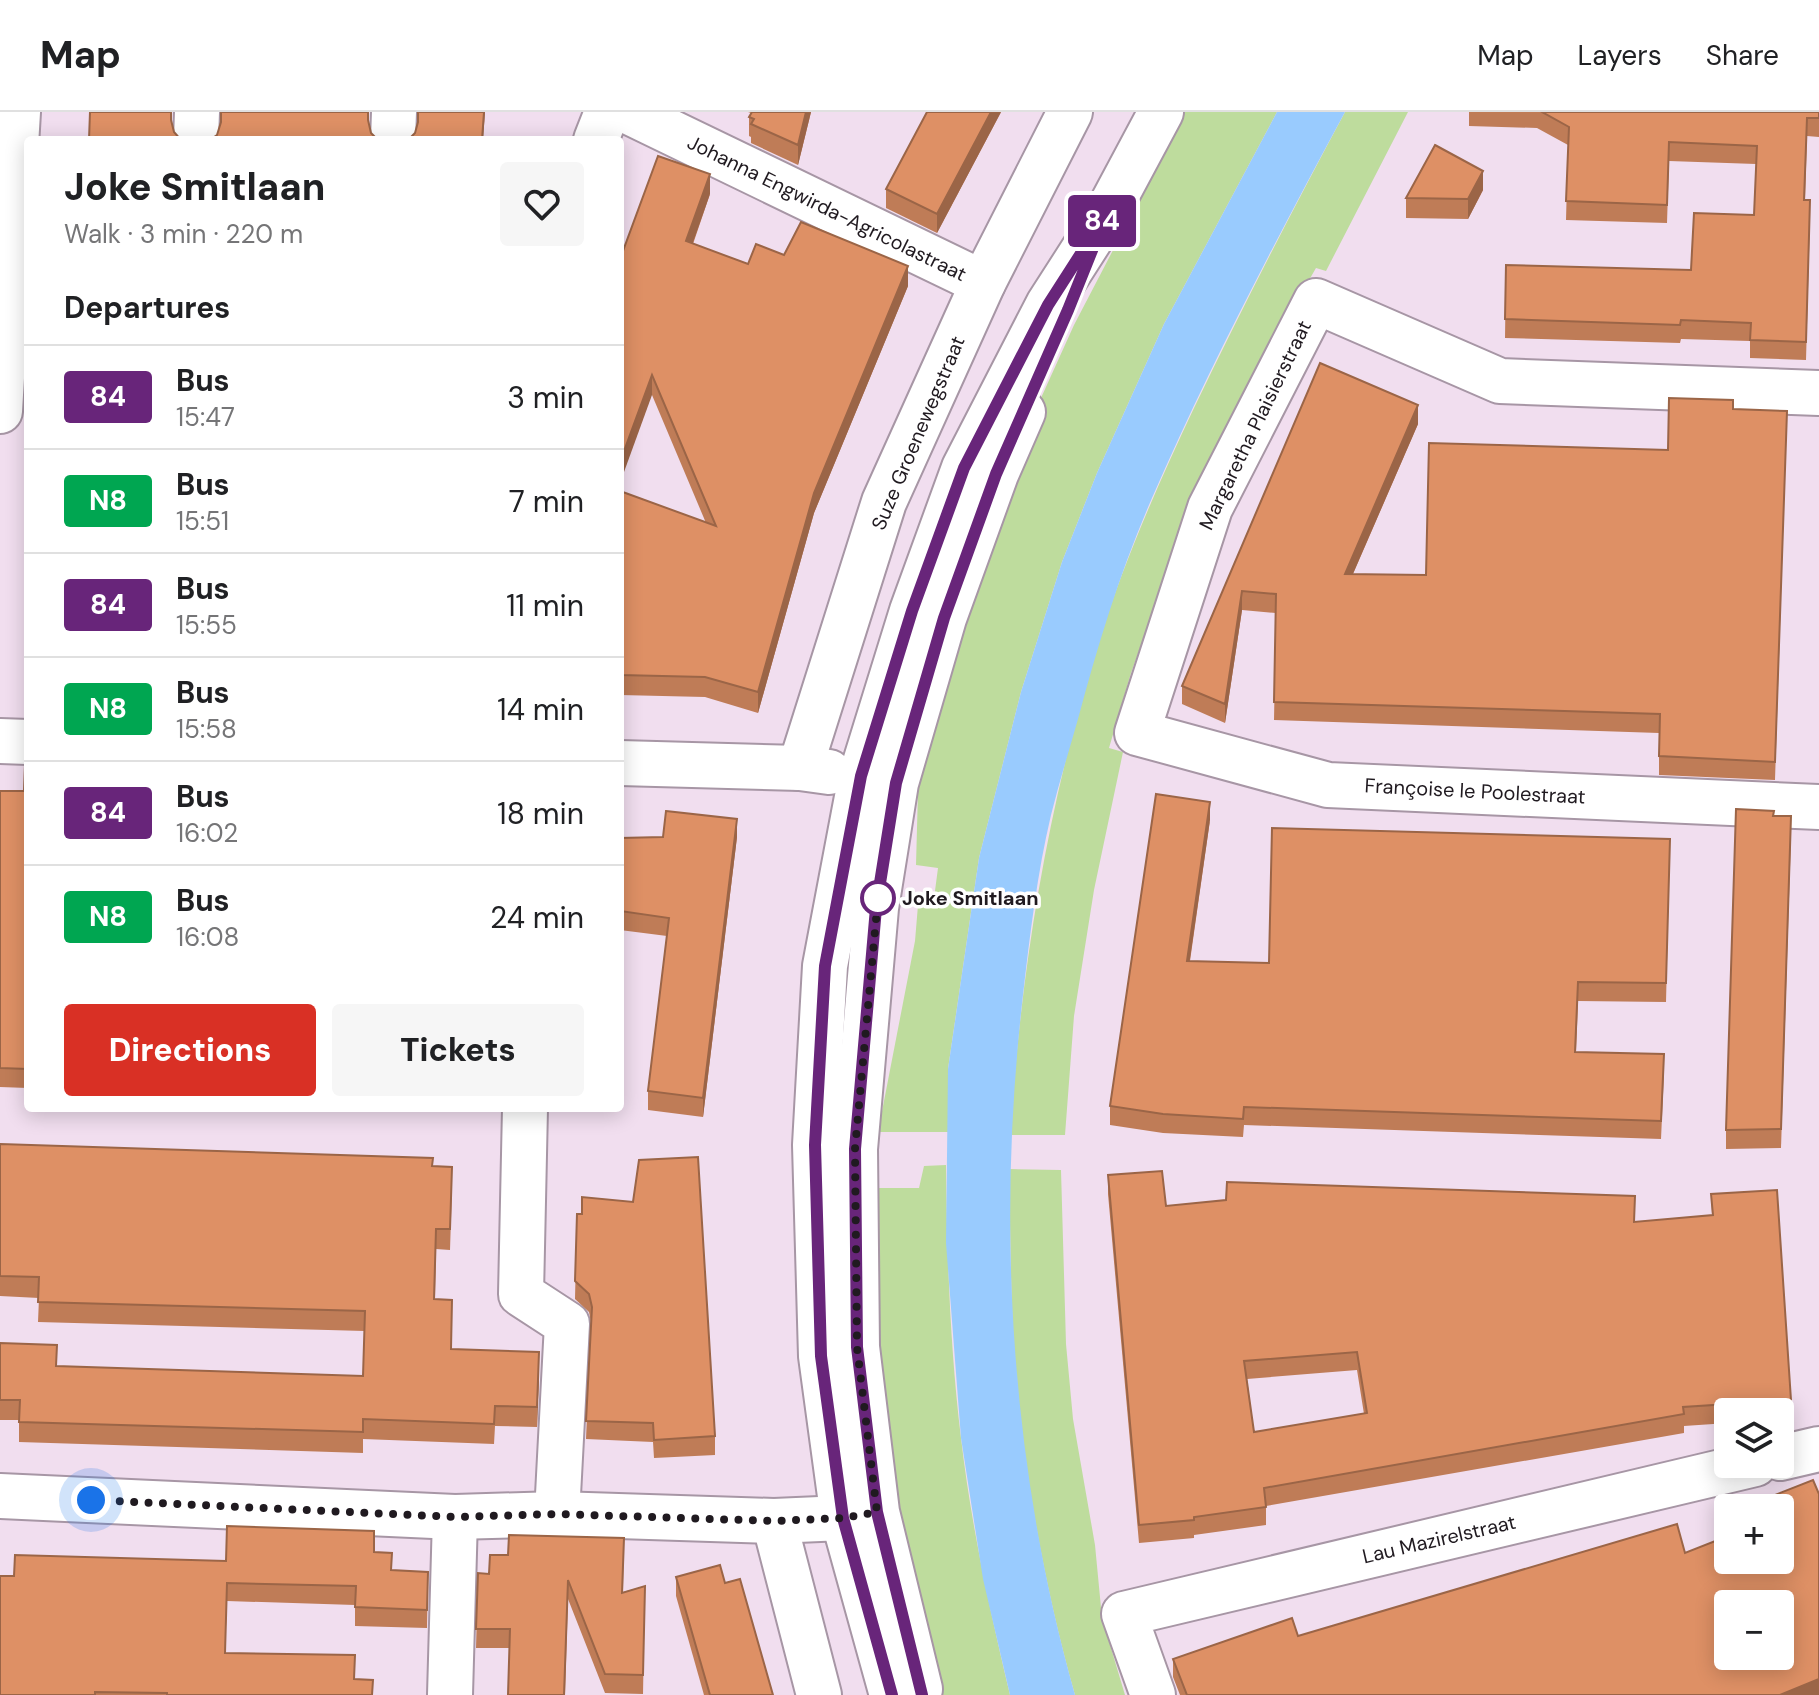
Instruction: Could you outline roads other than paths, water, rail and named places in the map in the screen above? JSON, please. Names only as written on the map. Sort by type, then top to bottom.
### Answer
[{"type":"street","points":[[0,411],[11,344],[18,112]]},
{"type":"street","points":[[196,136],[197,112]]},
{"type":"street","points":[[393,136],[394,112]]},
{"type":"street","points":[[598,136],[607,112]]},
{"type":"street","name":"Johanna Engwirda-Agricolastraat","points":[[629,112],[983,283]]},
{"type":"street","name":"Suze Groenewegstraat","points":[[800,768],[884,502],[983,283],[1070,112]]},
{"type":"street","points":[[892,1695],[860,1515],[821,1356],[815,1145],[825,966],[879,779],[912,611],[964,468],[1048,305],[1107,213],[1161,112]]},
{"type":"street","name":"Margaretha Plaisierstraat","points":[[1137,733],[1210,508],[1316,301],[1500,381],[1819,393]]},
{"type":"street","name":"Françoise le Poolestraat","points":[[1137,733],[1328,785],[1819,807]]},
{"type":"street","points":[[0,741],[24,742]]},
{"type":"street","points":[[624,763],[800,768],[879,779]]},
{"type":"street","points":[[525,1112],[521,1294],[567,1324],[557,1514]]},
{"type":"street","points":[[1794,1455],[1819,1449]]},
{"type":"street","name":"Lau Mazirelstraat","points":[[1153,1695],[1124,1614],[1714,1474]]},
{"type":"street","points":[[0,1496],[455,1517],[557,1514],[774,1521],[860,1515]]},
{"type":"street","points":[[860,1515],[922,1695]]},
{"type":"street","points":[[450,1695],[455,1517]]},
{"type":"street","points":[[774,1521],[819,1695]]},
{"type":"water","points":[[1277,112],[1345,112],[1220,352],[1141,525],[1120,579],[1094,663],[1051,815],[1038,882],[1015,1083],[1011,1259],[1015,1348],[1023,1435],[1036,1523],[1053,1609],[1075,1695],[1010,1695],[983,1579],[961,1438],[946,1243],[948,1069],[979,858],[1021,692],[1062,562],[1097,473],[1164,324]]},
{"type":"place","name":"Joke Smitlaan","points":[[878,898]]}]
